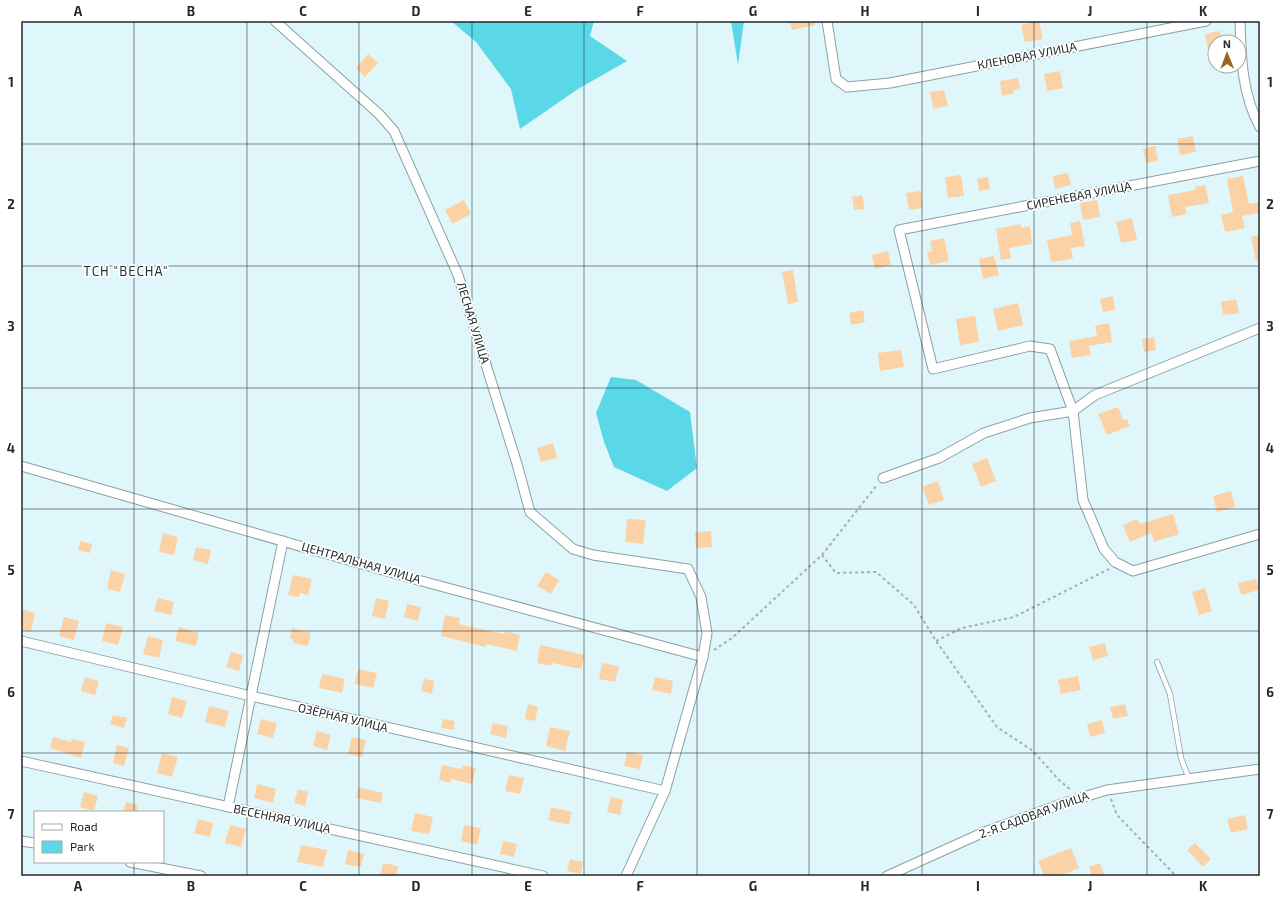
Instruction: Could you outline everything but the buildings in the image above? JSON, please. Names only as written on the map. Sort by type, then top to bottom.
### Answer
[{"type":"street","name":"ЛЕСНАЯ УЛИЦА","points":[[275,21],[379,114],[394,131],[458,275],[517,464],[530,512],[573,549],[593,555],[688,569],[701,597],[707,633],[703,657]]},
{"type":"street","name":"КЛЕНОВАЯ УЛИЦА","points":[[828,21],[836,79],[847,87],[890,83],[1206,21]]},
{"type":"street","points":[[1240,21],[1242,69],[1255,118],[1260,127]]},
{"type":"street","name":"СИРЕНЕВАЯ УЛИЦА","points":[[1073,411],[1050,349],[1030,346],[933,368],[899,230],[1260,161]]},
{"type":"street","points":[[883,478],[939,458],[984,433],[1030,418],[1073,411],[1095,395],[1260,328]]},
{"type":"street","points":[[1073,411],[1083,500],[1104,548],[1115,562],[1133,571],[1260,534]]},
{"type":"street","name":"ЦЕНТРАЛЬНАЯ УЛИЦА","points":[[21,466],[418,580],[703,657]]},
{"type":"street","points":[[228,807],[283,541]]},
{"type":"street","name":"ОЗЁРНАЯ УЛИЦА","points":[[21,641],[251,696],[665,791]]},
{"type":"street","points":[[626,876],[665,791],[703,657]]},
{"type":"street","name":"ВЕСЕННЯЯ УЛИЦА","points":[[21,761],[543,876]]},
{"type":"street","name":"2-Я САДОВАЯ УЛИЦА","points":[[887,876],[902,872],[982,833],[1080,798],[1108,790],[1260,769]]},
{"type":"street","points":[[21,841],[34,843]]},
{"type":"street","points":[[135,863],[201,876]]},
{"type":"lane","points":[[1157,662],[1170,694],[1181,758],[1188,779]]},
{"type":"path","points":[[703,657],[732,638],[822,555],[883,478]]},
{"type":"path","points":[[822,555],[836,573],[876,572],[914,605],[936,641],[997,727],[1033,750],[1059,780],[1080,798]]},
{"type":"path","points":[[936,641],[962,628],[1014,616],[1120,564]]},
{"type":"path","points":[[1108,790],[1117,815],[1176,876]]},
{"type":"green space","points":[[451,21],[594,21],[590,36],[627,61],[578,89],[520,129],[511,89],[476,42]]},
{"type":"green space","points":[[731,21],[744,21],[738,65]]},
{"type":"green space","points":[[611,377],[636,380],[690,412],[697,468],[667,491],[614,467],[604,442],[596,413]]},
{"type":"district","name":"ТСН \"ВЕСНА\"","points":[[126,271]]}]
